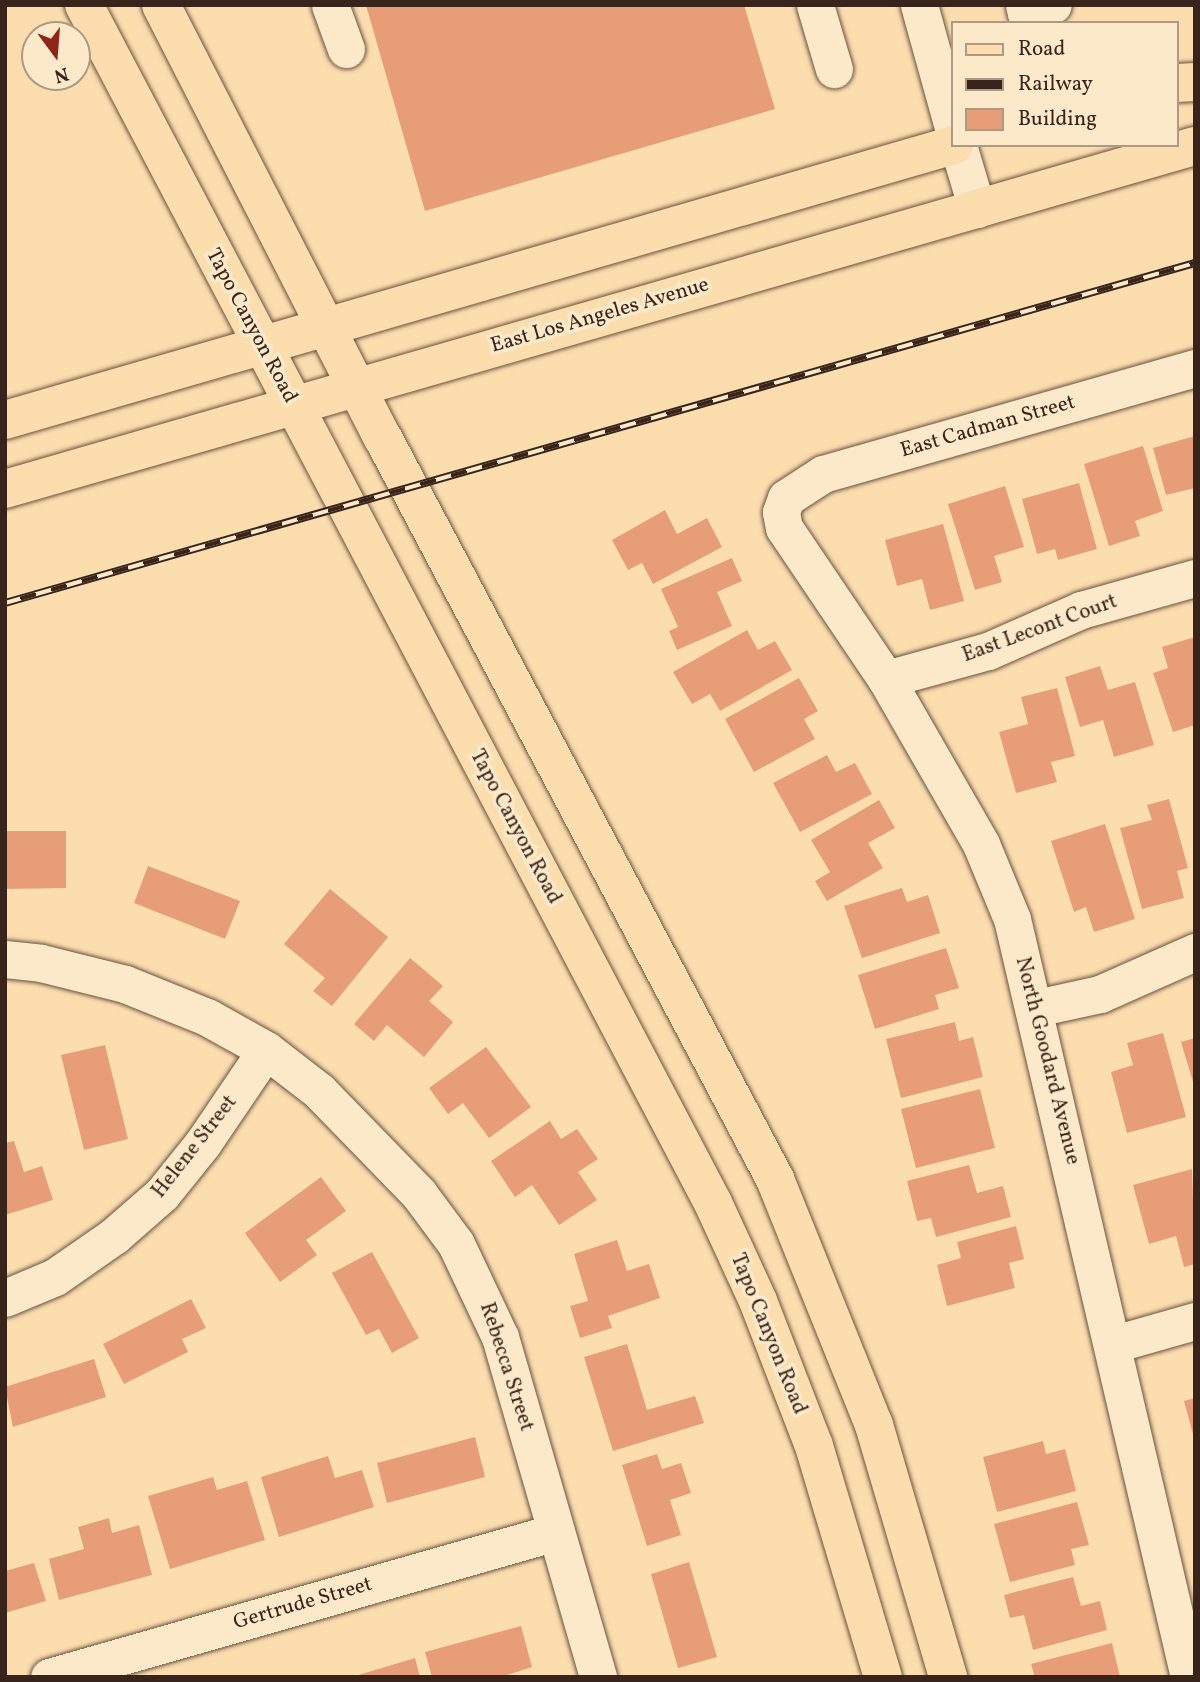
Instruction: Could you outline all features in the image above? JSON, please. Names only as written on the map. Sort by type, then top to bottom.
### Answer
[{"type":"main road","name":"Tapo Canyon Road","points":[[84,5],[258,344],[713,1203],[758,1301],[814,1446],[883,1677]]},
{"type":"main road","points":[[161,5],[357,387],[775,1179],[874,1425],[948,1677]]},
{"type":"main road","points":[[5,420],[326,324],[951,146]]},
{"type":"main road","name":"East Los Angeles Avenue","points":[[5,489],[1195,146]]},
{"type":"street","points":[[330,5],[346,49]]},
{"type":"street","points":[[815,5],[834,69]]},
{"type":"street","points":[[919,5],[951,121]]},
{"type":"street","points":[[1024,5],[1026,13],[1053,5]]},
{"type":"street","points":[[957,147],[977,209]]},
{"type":"street","name":"East Cadman Street","points":[[786,498],[823,474],[1195,368]]},
{"type":"street","name":"North Goodard Avenue","points":[[786,498],[781,512],[784,528],[886,679],[981,844],[1012,919],[1036,1008],[1189,1677]]},
{"type":"street","name":"East Lecont Court","points":[[886,679],[988,651],[1082,610],[1195,578]]},
{"type":"street","points":[[1036,1008],[1100,994],[1195,952]]},
{"type":"street","name":"Rebecca Street","points":[[5,959],[41,962],[125,984],[207,1017],[266,1050],[360,1130],[419,1194],[456,1244],[500,1337],[597,1677]]},
{"type":"street","name":"Helene Street","points":[[5,1298],[54,1277],[114,1237],[162,1194],[203,1143],[266,1050]]},
{"type":"street","points":[[1114,1344],[1195,1321]]},
{"type":"street","name":"Gertrude Street","points":[[49,1677],[556,1532]]},
{"type":"building","points":[[366,5],[744,5],[775,109],[425,211]]},
{"type":"building","points":[[1195,436],[1195,488],[1166,495],[1153,448]]},
{"type":"building","points":[[1143,446],[1163,511],[1135,521],[1140,536],[1109,546],[1084,464]]},
{"type":"building","points":[[1079,483],[1097,549],[1058,560],[1055,549],[1037,554],[1022,499]]},
{"type":"building","points":[[1005,486],[1024,547],[994,556],[1002,582],[975,590],[948,504]]},
{"type":"building","points":[[665,510],[677,534],[707,518],[722,547],[653,584],[642,563],[628,570],[612,540]]},
{"type":"building","points":[[943,524],[964,601],[930,610],[922,579],[897,586],[885,540]]},
{"type":"building","points":[[732,558],[742,581],[717,592],[732,626],[677,650],[669,631],[678,627],[661,589]]},
{"type":"building","points":[[747,630],[758,650],[775,641],[792,670],[720,711],[710,694],[692,704],[673,672]]},
{"type":"building","points":[[1195,637],[1195,725],[1173,732],[1153,673],[1168,668],[1162,647]]},
{"type":"building","points":[[1100,666],[1108,690],[1135,682],[1154,745],[1114,757],[1103,720],[1080,727],[1065,677]]},
{"type":"building","points":[[799,678],[818,711],[804,719],[815,739],[754,772],[725,719]]},
{"type":"building","points":[[1057,688],[1075,756],[1051,762],[1057,782],[1016,793],[999,732],[1028,724],[1021,697]]},
{"type":"building","points":[[827,755],[836,772],[855,763],[872,794],[800,832],[773,783]]},
{"type":"building","points":[[1169,799],[1188,868],[1177,871],[1184,898],[1142,909],[1120,828],[1152,820],[1147,805]]},
{"type":"building","points":[[879,800],[895,828],[868,843],[883,868],[827,901],[815,881],[830,872],[811,840]]},
{"type":"building","points":[[1105,824],[1135,919],[1094,932],[1086,907],[1074,912],[1051,841]]},
{"type":"building","points":[[5,831],[66,831],[66,888],[5,889]]},
{"type":"building","points":[[148,866],[240,901],[225,939],[134,903]]},
{"type":"building","points":[[902,888],[907,902],[928,895],[940,933],[862,958],[844,906]]},
{"type":"building","points":[[330,889],[388,937],[332,1006],[313,991],[325,978],[284,944]]},
{"type":"building","points":[[946,948],[959,988],[935,995],[939,1009],[875,1029],[858,975]]},
{"type":"building","points":[[410,958],[443,986],[429,1001],[453,1022],[424,1057],[387,1025],[374,1041],[354,1024]]},
{"type":"building","points":[[955,1022],[959,1041],[973,1037],[983,1077],[901,1098],[886,1039]]},
{"type":"building","points":[[1163,1033],[1186,1117],[1127,1133],[1111,1072],[1133,1065],[1127,1043]]},
{"type":"building","points":[[1195,1038],[1195,1084],[1194,1085],[1181,1042]]},
{"type":"building","points":[[105,1045],[128,1139],[84,1150],[61,1055]]},
{"type":"building","points":[[486,1047],[531,1107],[489,1138],[463,1103],[448,1114],[429,1088]]},
{"type":"building","points":[[980,1089],[995,1148],[916,1168],[901,1109]]},
{"type":"building","points":[[550,1121],[561,1139],[577,1129],[598,1159],[578,1172],[597,1200],[559,1225],[532,1185],[515,1197],[491,1161]]},
{"type":"building","points":[[14,1141],[24,1172],[42,1166],[53,1200],[5,1215],[5,1143]]},
{"type":"building","points":[[969,1165],[977,1193],[1003,1186],[1011,1217],[936,1237],[931,1218],[917,1221],[907,1181]]},
{"type":"building","points":[[1192,1169],[1195,1264],[1184,1267],[1176,1236],[1149,1244],[1133,1185]]},
{"type":"building","points":[[321,1177],[346,1211],[306,1240],[317,1255],[280,1282],[245,1233]]},
{"type":"building","points":[[1016,1226],[1024,1259],[1009,1263],[1015,1288],[947,1306],[937,1265],[961,1258],[957,1242]]},
{"type":"building","points":[[617,1240],[627,1271],[649,1264],[660,1298],[608,1316],[612,1328],[580,1338],[570,1306],[588,1301],[574,1254]]},
{"type":"building","points":[[372,1252],[419,1338],[392,1353],[379,1329],[366,1335],[332,1273]]},
{"type":"building","points":[[191,1299],[206,1328],[182,1339],[188,1352],[124,1384],[103,1344]]},
{"type":"building","points":[[627,1344],[647,1410],[695,1396],[704,1423],[613,1451],[584,1357]]},
{"type":"building","points":[[94,1359],[106,1397],[13,1427],[5,1387]]},
{"type":"building","points":[[1195,1398],[1195,1438],[1194,1438],[1184,1401]]},
{"type":"building","points":[[475,1437],[485,1477],[387,1503],[377,1463]]},
{"type":"building","points":[[1043,1441],[1046,1454],[1065,1449],[1076,1491],[997,1512],[983,1457]]},
{"type":"building","points":[[657,1454],[662,1469],[681,1463],[691,1493],[670,1500],[681,1535],[647,1546],[622,1465]]},
{"type":"building","points":[[328,1456],[335,1478],[362,1470],[374,1507],[279,1537],[261,1477]]},
{"type":"building","points":[[213,1477],[217,1490],[247,1481],[265,1540],[170,1569],[148,1496]]},
{"type":"building","points":[[1077,1502],[1089,1545],[1071,1549],[1075,1565],[1010,1582],[994,1524]]},
{"type":"building","points":[[109,1518],[112,1533],[139,1525],[152,1575],[59,1600],[49,1559],[84,1549],[78,1527]]},
{"type":"building","points":[[689,1562],[717,1657],[678,1668],[651,1574]]},
{"type":"building","points":[[34,1563],[46,1601],[5,1613],[5,1571]]},
{"type":"building","points":[[1073,1577],[1081,1606],[1100,1601],[1107,1630],[1033,1650],[1024,1615],[1010,1618],[1004,1595]]},
{"type":"building","points":[[521,1626],[532,1667],[501,1677],[432,1677],[425,1652]]},
{"type":"building","points":[[1112,1643],[1120,1677],[1035,1677],[1031,1664]]},
{"type":"building","points":[[415,1658],[420,1677],[355,1677],[355,1676]]},
{"type":"railway","points":[[5,603],[1195,263]]}]
